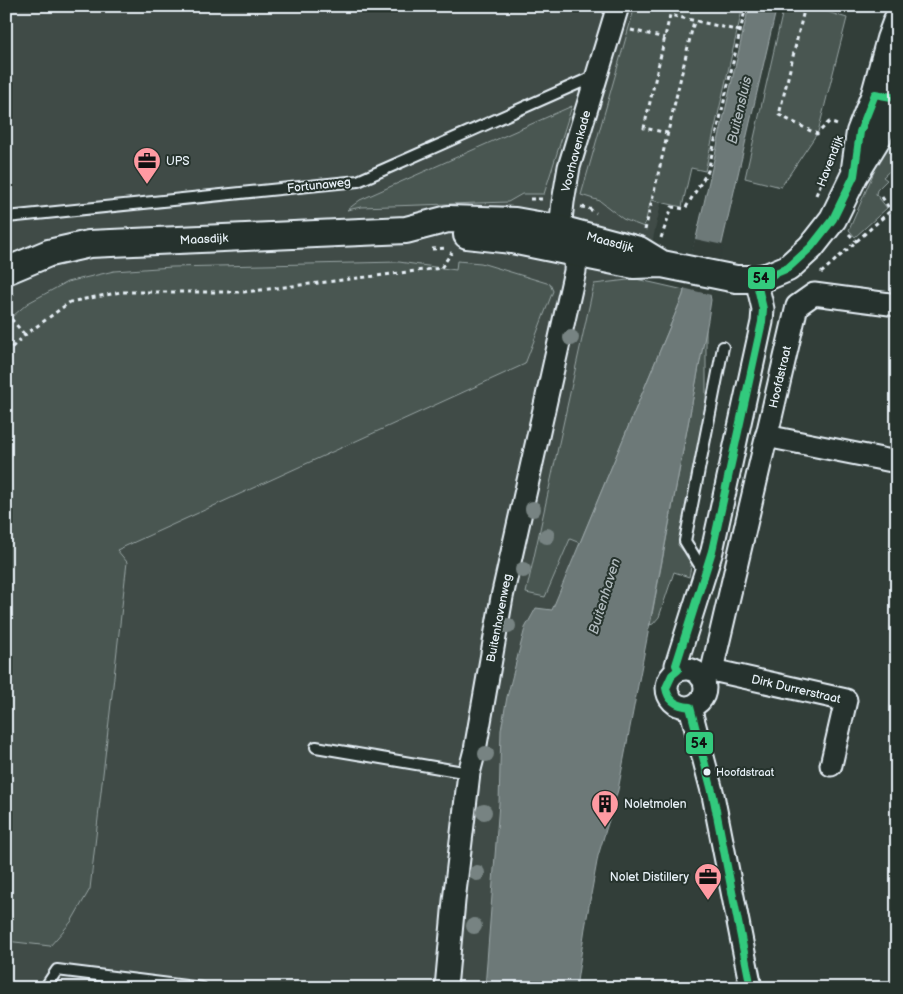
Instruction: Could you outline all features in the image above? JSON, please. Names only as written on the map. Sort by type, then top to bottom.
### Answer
[{"type":"street","points":[[598,75],[615,16]]},
{"type":"street","name":"Havendijk","points":[[688,269],[736,279],[756,279],[788,268],[811,247],[833,219],[854,176],[860,132],[890,93],[890,39],[897,20]]},
{"type":"street","name":"Voorhavenkade","points":[[560,229],[570,167],[598,75]]},
{"type":"street","name":"Maasdijk","points":[[6,271],[49,252],[89,244],[406,230],[448,219],[515,221],[560,229],[639,250],[662,264]]},
{"type":"street","points":[[560,229],[576,252]]},
{"type":"street","name":"Maasdijk","points":[[406,230],[433,235],[466,235],[512,240],[634,265],[662,264],[688,269]]},
{"type":"street","name":"Buitenhavenweg","points":[[446,988],[469,772],[475,750],[502,597],[575,271],[576,252]]},
{"type":"street","points":[[678,670],[676,665],[712,551],[762,322],[763,309],[756,279]]},
{"type":"street","name":"Hoofdstraat","points":[[706,674],[797,306],[814,294],[897,305]]},
{"type":"street","points":[[766,436],[897,462]]},
{"type":"street","points":[[691,669],[706,674],[704,695],[696,704],[690,707],[677,705],[668,697],[666,684],[673,673],[678,670],[691,669]]},
{"type":"street","name":"Dirk Durrerstraat","points":[[706,674],[846,700],[831,765]]},
{"type":"street","points":[[690,707],[713,795],[751,988]]},
{"type":"lane","name":"Fortunaweg","points":[[7,217],[358,181],[598,75]]},
{"type":"lane","points":[[705,573],[685,541],[723,347]]},
{"type":"lane","points":[[316,747],[469,772]]},
{"type":"lane","points":[[46,988],[57,970],[202,988]]},
{"type":"path","points":[[663,231],[672,207],[685,209],[708,171],[746,6]]},
{"type":"path","points":[[804,6],[780,115],[817,134],[829,122],[843,127]]},
{"type":"path","points":[[819,6],[841,11],[842,6]]},
{"type":"path","points":[[668,133],[644,128],[670,15],[740,31]]},
{"type":"path","points":[[615,16],[665,38]]},
{"type":"path","points":[[643,239],[694,21]]},
{"type":"path","name":"Havendijk","points":[[814,202],[833,153]]},
{"type":"path","points":[[882,197],[891,211]]},
{"type":"path","points":[[821,274],[897,205]]},
{"type":"path","points":[[849,234],[857,242]]},
{"type":"path","points":[[6,353],[25,335],[70,302],[121,292],[244,292],[441,268],[455,248]]},
{"type":"path","points":[[6,313],[25,335]]},
{"type":"shaded area","points":[[6,6],[707,6],[620,381],[536,988],[6,988]]},
{"type":"shaded area","points":[[635,6],[743,6],[705,171],[691,168],[682,207],[651,200],[644,227],[623,219],[600,201],[581,195]]},
{"type":"shaded area","points":[[784,6],[808,6],[847,18],[818,132],[781,187],[745,178]]},
{"type":"shaded area","points":[[572,106],[544,194],[522,194],[508,202],[361,207],[347,210],[360,200]]},
{"type":"shaded area","points":[[897,129],[897,164],[883,177],[887,180],[877,190],[876,194],[887,208],[855,237],[849,230],[889,137]]},
{"type":"shaded area","points":[[457,261],[481,263],[550,284],[553,291],[525,364],[117,550],[127,562],[90,889],[71,922],[50,946],[6,941],[6,322],[28,303],[67,282],[114,271],[172,267],[399,262],[456,270]]},
{"type":"shaded area","points":[[636,279],[684,290],[683,295],[580,543],[570,539],[545,597],[526,593],[594,284]]},
{"type":"shaded area","points":[[706,329],[706,408],[678,545],[692,561],[689,577],[674,572],[659,617],[650,625]]},
{"type":"water","points":[[749,6],[777,6],[710,295],[708,320],[618,790],[598,856],[576,988],[485,988],[499,803],[501,730],[507,697],[525,628],[536,608],[552,610],[683,295]]},
{"type":"pier","points":[[695,239],[723,245],[711,295],[683,288]]},
{"type":"transit line","name":"54","points":[[751,988],[713,795],[690,707],[674,702],[667,693],[666,688],[672,675],[678,670],[676,665],[712,551],[762,322],[763,309],[756,279],[788,268],[811,247],[833,219],[854,176],[860,132],[875,94],[897,98]]},
{"type":"place","name":"UPS","points":[[147,185]]},
{"type":"place","name":"Hoofdstraat","points":[[707,772]]},
{"type":"place","name":"Noletmolen","points":[[605,828]]},
{"type":"place","name":"Nolet Distillery","points":[[708,901]]},
{"type":"water label","name":"Buitensluis","points":[[739,110]]},
{"type":"water label","name":"Buitenhaven","points":[[604,596]]}]
